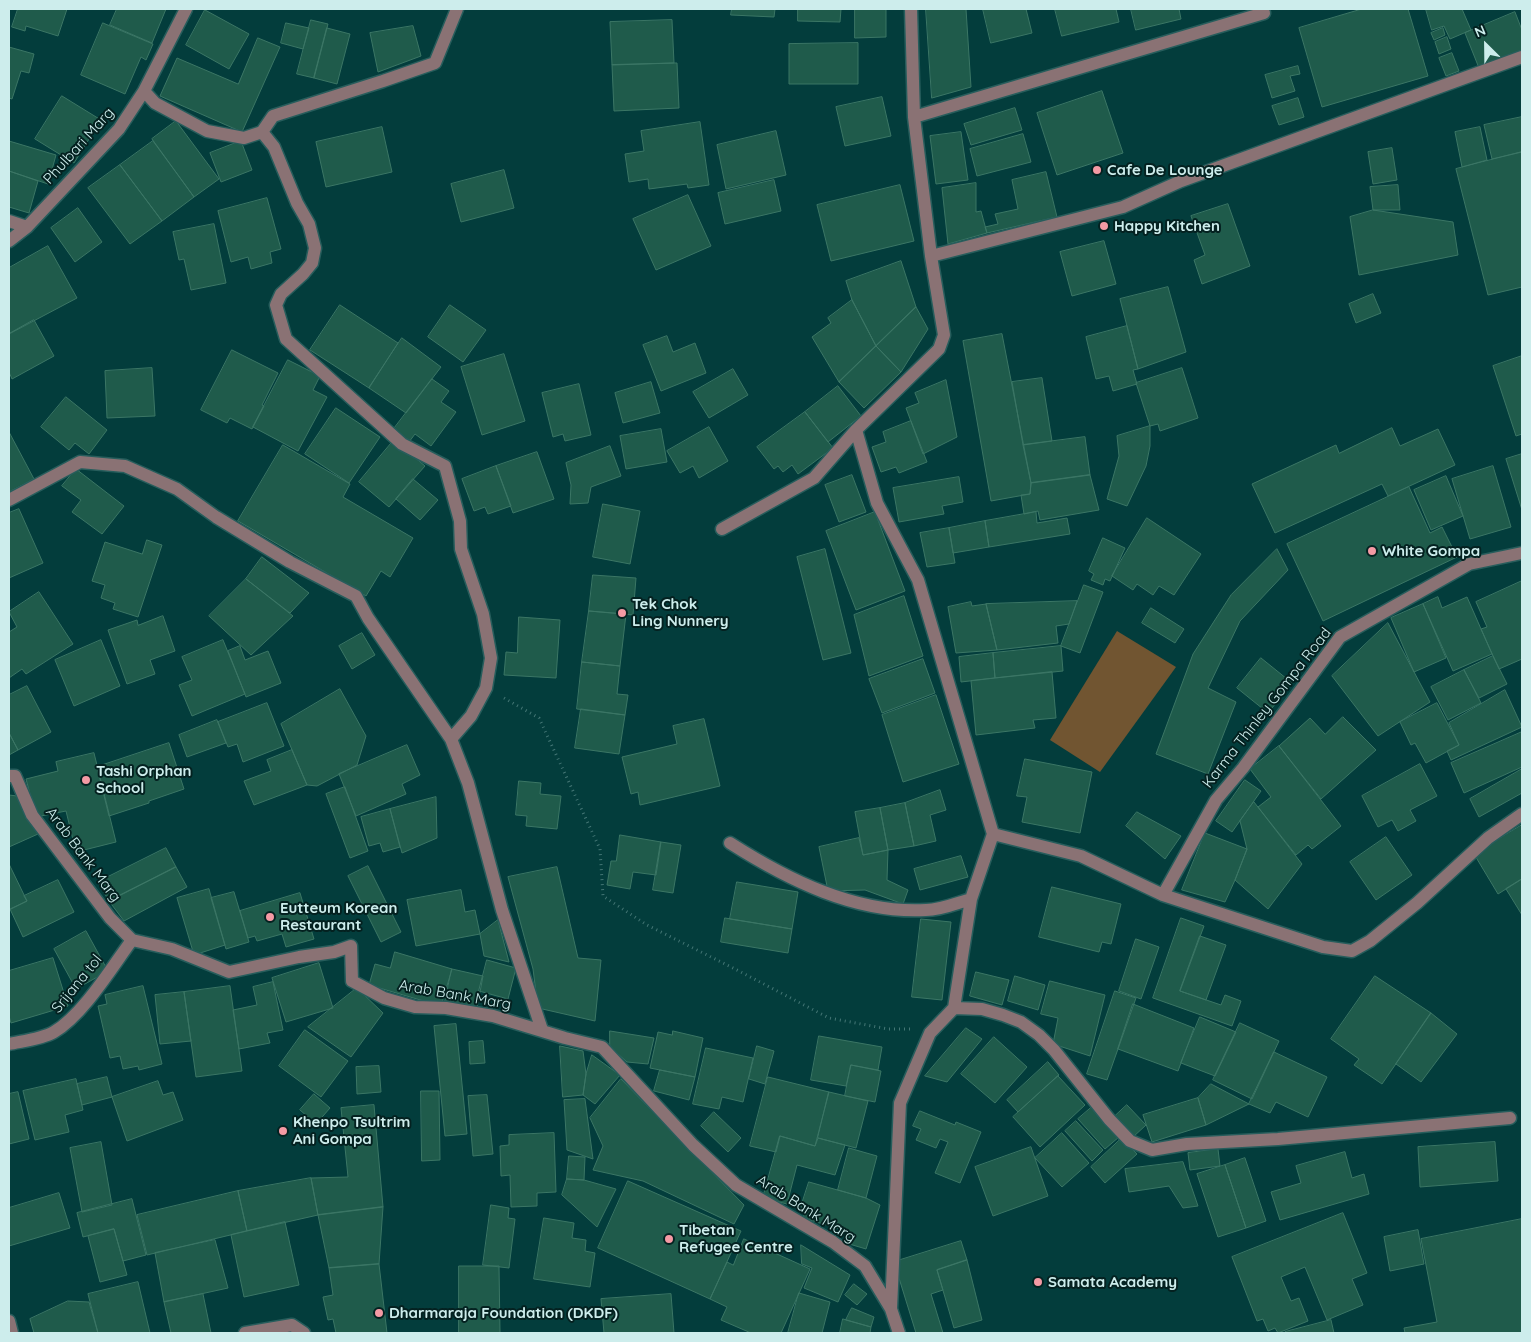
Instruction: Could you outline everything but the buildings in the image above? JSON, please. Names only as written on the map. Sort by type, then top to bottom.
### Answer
[{"type":"street","name":"Phulbari Marg","points":[[9,241],[27,227],[119,129],[144,92],[186,9]]},
{"type":"street","points":[[144,92],[155,103],[207,131],[244,138],[262,132],[273,116],[434,63],[457,9]]},
{"type":"street","points":[[722,529],[814,478],[856,430],[938,349],[944,335],[931,256],[914,117],[910,9]]},
{"type":"street","points":[[914,117],[1264,13]]},
{"type":"street","points":[[931,256],[1123,207],[1181,182],[1522,57]]},
{"type":"street","points":[[262,132],[274,147],[297,203],[309,224],[315,248],[312,263],[281,294],[276,305],[286,339],[402,444],[445,466],[460,522],[461,549],[484,623],[491,658],[486,688],[471,716],[451,739]]},
{"type":"street","points":[[9,221],[27,227]]},
{"type":"street","points":[[856,430],[877,504],[918,580],[993,834],[971,899],[954,1008],[930,1033],[900,1103],[891,1309]]},
{"type":"street","points":[[9,500],[80,462],[125,466],[177,489],[216,517],[290,562],[356,596],[368,618],[451,739],[468,783],[502,910],[542,1030]]},
{"type":"street","name":"Karma Thinley Gompa Road","points":[[1164,895],[1216,800],[1243,768],[1340,637],[1469,564],[1522,553]]},
{"type":"street","name":"Arab Bank Marg","points":[[9,776],[15,776],[32,815],[110,918],[132,940],[172,949],[229,972],[299,957],[334,952],[351,946],[352,981],[384,998],[415,1007],[446,1008],[493,1016],[602,1047],[693,1145],[736,1185],[833,1242],[866,1266],[891,1309],[899,1333]]},
{"type":"street","points":[[993,834],[1081,856],[1164,895],[1323,946],[1352,951],[1370,941],[1417,903],[1488,838],[1522,814]]},
{"type":"street","points":[[730,843],[764,865],[845,901],[888,910],[928,910],[971,899]]},
{"type":"street","name":"Srijana tol","points":[[9,1044],[52,1033],[69,1022],[132,940]]},
{"type":"street","points":[[954,1008],[982,1009],[1021,1022],[1054,1050],[1109,1119],[1130,1141],[1152,1150],[1187,1144],[1278,1139],[1510,1118]]},
{"type":"street","points":[[9,1321],[12,1333]]},
{"type":"street","points":[[245,1333],[292,1325],[304,1333]]},
{"type":"path","points":[[486,688],[539,718],[600,849],[603,896],[646,925],[829,1018],[888,1029],[916,1030],[930,1033]]},
{"type":"shaded area","points":[[1117,631],[1176,667],[1100,772],[1050,740]]},
{"type":"place","name":"Cafe De Lounge","points":[[1097,170]]},
{"type":"place","name":"Happy Kitchen","points":[[1104,226]]},
{"type":"place","name":"White Gompa","points":[[1372,551]]},
{"type":"place","name":"Tek Chok Ling Nunnery","points":[[622,613]]},
{"type":"place","name":"Tashi Orphan School","points":[[86,780]]},
{"type":"place","name":"Eutteum Korean Restaurant","points":[[270,917]]},
{"type":"place","name":"Khenpo Tsultrim Ani Gompa","points":[[283,1131]]},
{"type":"place","name":"Tibetan Refugee Centre","points":[[669,1239]]},
{"type":"place","name":"Samata Academy","points":[[1038,1282]]},
{"type":"place","name":"Dharmaraja Foundation (DKDF)","points":[[379,1313]]}]
